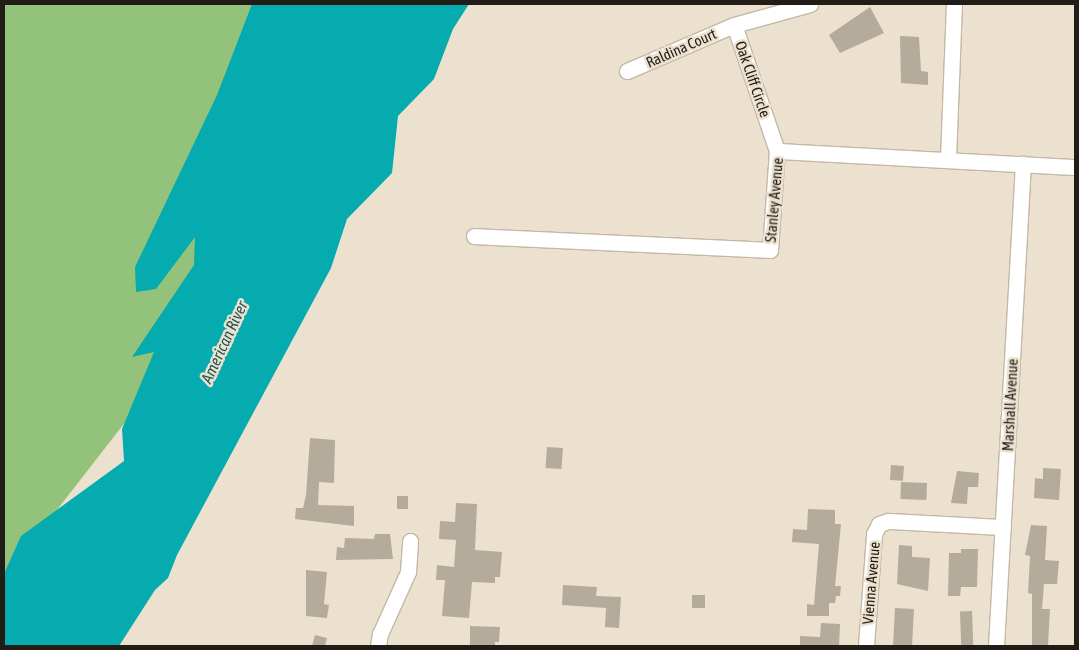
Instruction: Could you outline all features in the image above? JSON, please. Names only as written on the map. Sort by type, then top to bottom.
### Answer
[{"type":"street","name":"Oak Cliff Circle","points":[[777,150],[734,25],[810,4]]},
{"type":"street","points":[[948,159],[954,4]]},
{"type":"street","name":"Raldina Court","points":[[627,71],[734,25]]},
{"type":"street","name":"Stanley Avenue","points":[[474,236],[770,250],[777,150],[1075,167]]},
{"type":"street","name":"Marshall Avenue","points":[[996,646],[1023,164]]},
{"type":"street","name":"Vienna Avenue","points":[[866,646],[874,534],[879,524],[888,521],[1003,527]]},
{"type":"street","points":[[378,646],[380,634],[408,572],[410,541]]},
{"type":"green space","points":[[4,4],[280,4],[236,195],[144,398],[4,578]]},
{"type":"water","name":"American River","points":[[252,4],[469,4],[453,29],[434,79],[398,116],[392,173],[347,219],[331,268],[177,555],[168,578],[155,590],[119,646],[4,646],[4,574],[21,536],[124,461],[122,429],[154,352],[132,357],[194,265],[195,237],[156,289],[136,292],[135,267],[217,95]]},
{"type":"building","points":[[870,7],[884,33],[840,53],[829,35]]},
{"type":"building","points":[[900,36],[919,37],[921,71],[928,72],[928,85],[901,83]]},
{"type":"building","points":[[310,438],[335,440],[334,483],[319,482],[318,505],[354,506],[354,526],[295,519],[296,508],[303,508],[306,495]]},
{"type":"building","points":[[547,447],[563,448],[561,469],[546,468]]},
{"type":"building","points":[[891,465],[904,466],[903,481],[890,480]]},
{"type":"building","points":[[1043,468],[1061,469],[1059,500],[1034,498],[1035,478],[1043,479]]},
{"type":"building","points":[[957,471],[979,473],[978,487],[968,487],[967,504],[951,503]]},
{"type":"building","points":[[901,482],[927,483],[926,500],[900,499]]},
{"type":"building","points":[[397,496],[408,496],[408,509],[397,509]]},
{"type":"building","points":[[456,503],[477,504],[475,550],[502,552],[500,577],[495,577],[495,583],[472,582],[469,618],[442,616],[445,580],[436,580],[437,565],[454,567],[456,540],[439,539],[440,521],[455,522]]},
{"type":"building","points":[[808,509],[835,510],[835,524],[841,524],[835,586],[841,586],[840,596],[836,596],[835,603],[829,603],[829,616],[807,616],[807,604],[814,605],[819,544],[792,542],[793,529],[807,530]]},
{"type":"building","points":[[1031,525],[1047,526],[1045,560],[1059,561],[1057,584],[1044,584],[1042,609],[1050,609],[1048,646],[1032,646],[1032,594],[1028,593],[1030,556],[1025,555]]},
{"type":"building","points":[[375,534],[390,534],[393,559],[336,560],[337,547],[344,548],[345,538],[374,539]]},
{"type":"building","points":[[899,545],[912,546],[912,557],[930,558],[928,591],[897,584]]},
{"type":"building","points":[[961,549],[978,549],[977,587],[961,587],[960,596],[948,596],[949,553],[961,553]]},
{"type":"building","points":[[306,570],[327,572],[324,604],[329,605],[327,618],[306,616]]},
{"type":"building","points":[[563,585],[597,587],[596,596],[621,597],[619,628],[605,627],[606,608],[562,605]]},
{"type":"building","points":[[692,595],[705,595],[705,608],[692,608]]},
{"type":"building","points":[[895,608],[914,609],[912,646],[893,646]]},
{"type":"building","points":[[960,611],[972,611],[973,646],[961,646]]},
{"type":"building","points":[[821,623],[840,624],[839,646],[800,646],[800,636],[820,637]]},
{"type":"building","points":[[470,626],[500,627],[499,642],[495,642],[495,646],[470,646]]},
{"type":"building","points":[[315,635],[327,638],[325,646],[312,646]]}]
